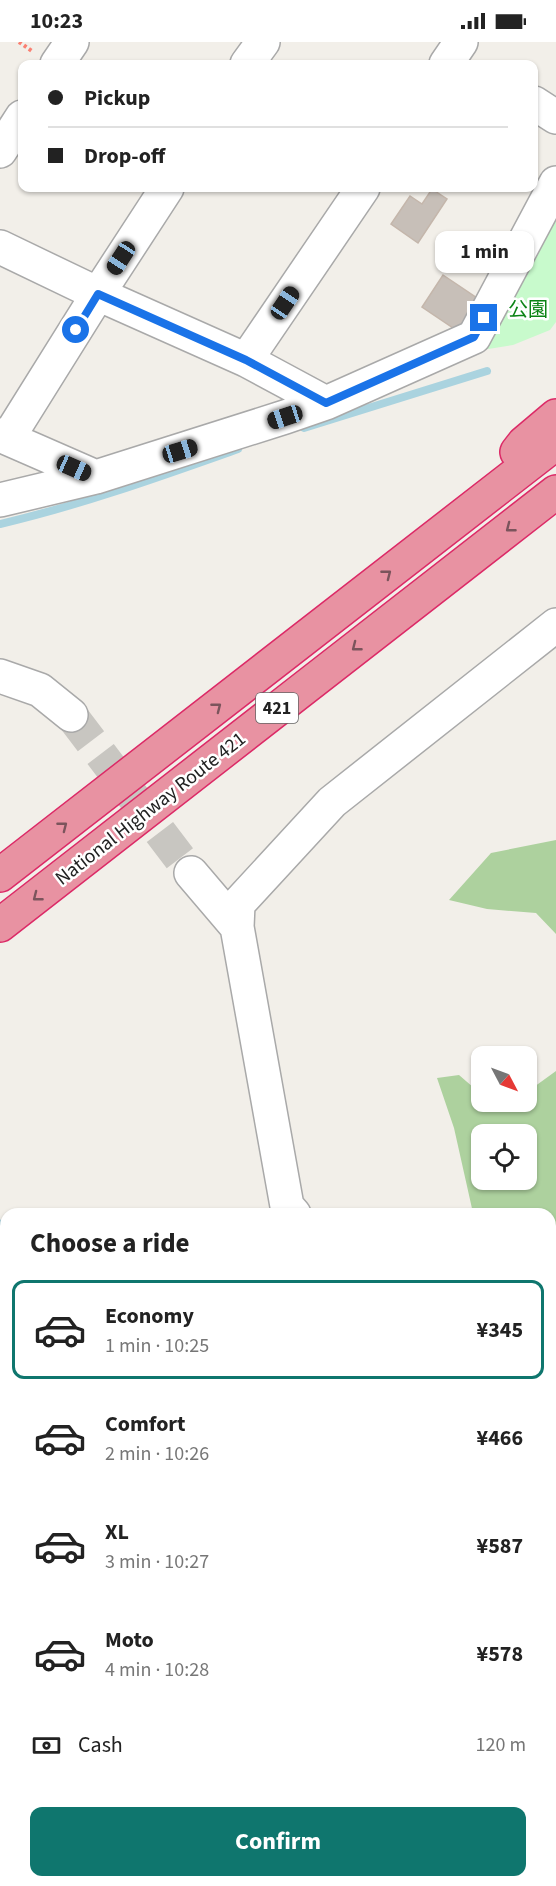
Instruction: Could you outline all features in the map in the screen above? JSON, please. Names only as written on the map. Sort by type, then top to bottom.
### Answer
[{"type":"highway","points":[[464,515],[524,443],[556,416]]},
{"type":"highway","name":"National Highway Route 421","points":[[0,875],[556,443]]},
{"type":"highway","name":"National Highway Route 421","points":[[0,926],[556,492]]},
{"type":"street","points":[[60,60],[72,42]]},
{"type":"street","points":[[250,60],[262,42]]},
{"type":"street","points":[[538,106],[556,117]]},
{"type":"street","points":[[0,151],[18,123]]},
{"type":"street","points":[[0,500],[96,477],[326,403],[474,337],[556,183]]},
{"type":"street","points":[[96,477],[4,437],[164,192]]},
{"type":"street","points":[[246,360],[360,192]]},
{"type":"street","points":[[0,247],[98,294],[246,360],[326,403]]},
{"type":"street","points":[[289,1208],[237,927],[238,904],[332,802],[556,625]]},
{"type":"street","points":[[0,676],[40,690],[71,715]]},
{"type":"street","points":[[191,873],[237,927]]},
{"type":"green space","name":"公園","points":[[556,198],[556,322],[550,330],[513,345],[476,351]]},
{"type":"green space","points":[[556,840],[556,934],[536,913],[487,909],[449,900],[491,853]]},
{"type":"green space","points":[[556,1071],[556,1208],[472,1208],[454,1128],[437,1078],[459,1075],[471,1085],[471,1112],[537,1112],[537,1085]]},
{"type":"building","points":[[430,192],[436,192],[447,199],[418,243],[391,224],[410,196],[422,204]]},
{"type":"building","points":[[443,275],[483,302],[462,334],[422,307]]},
{"type":"waterway","points":[[304,428],[487,371]]},
{"type":"waterway","points":[[0,524],[90,499],[238,449]]},
{"type":"tunnel","points":[[71,715],[191,873]]},
{"type":"route","points":[[76,330],[98,294],[246,360],[326,403],[474,337],[484,318]]}]
